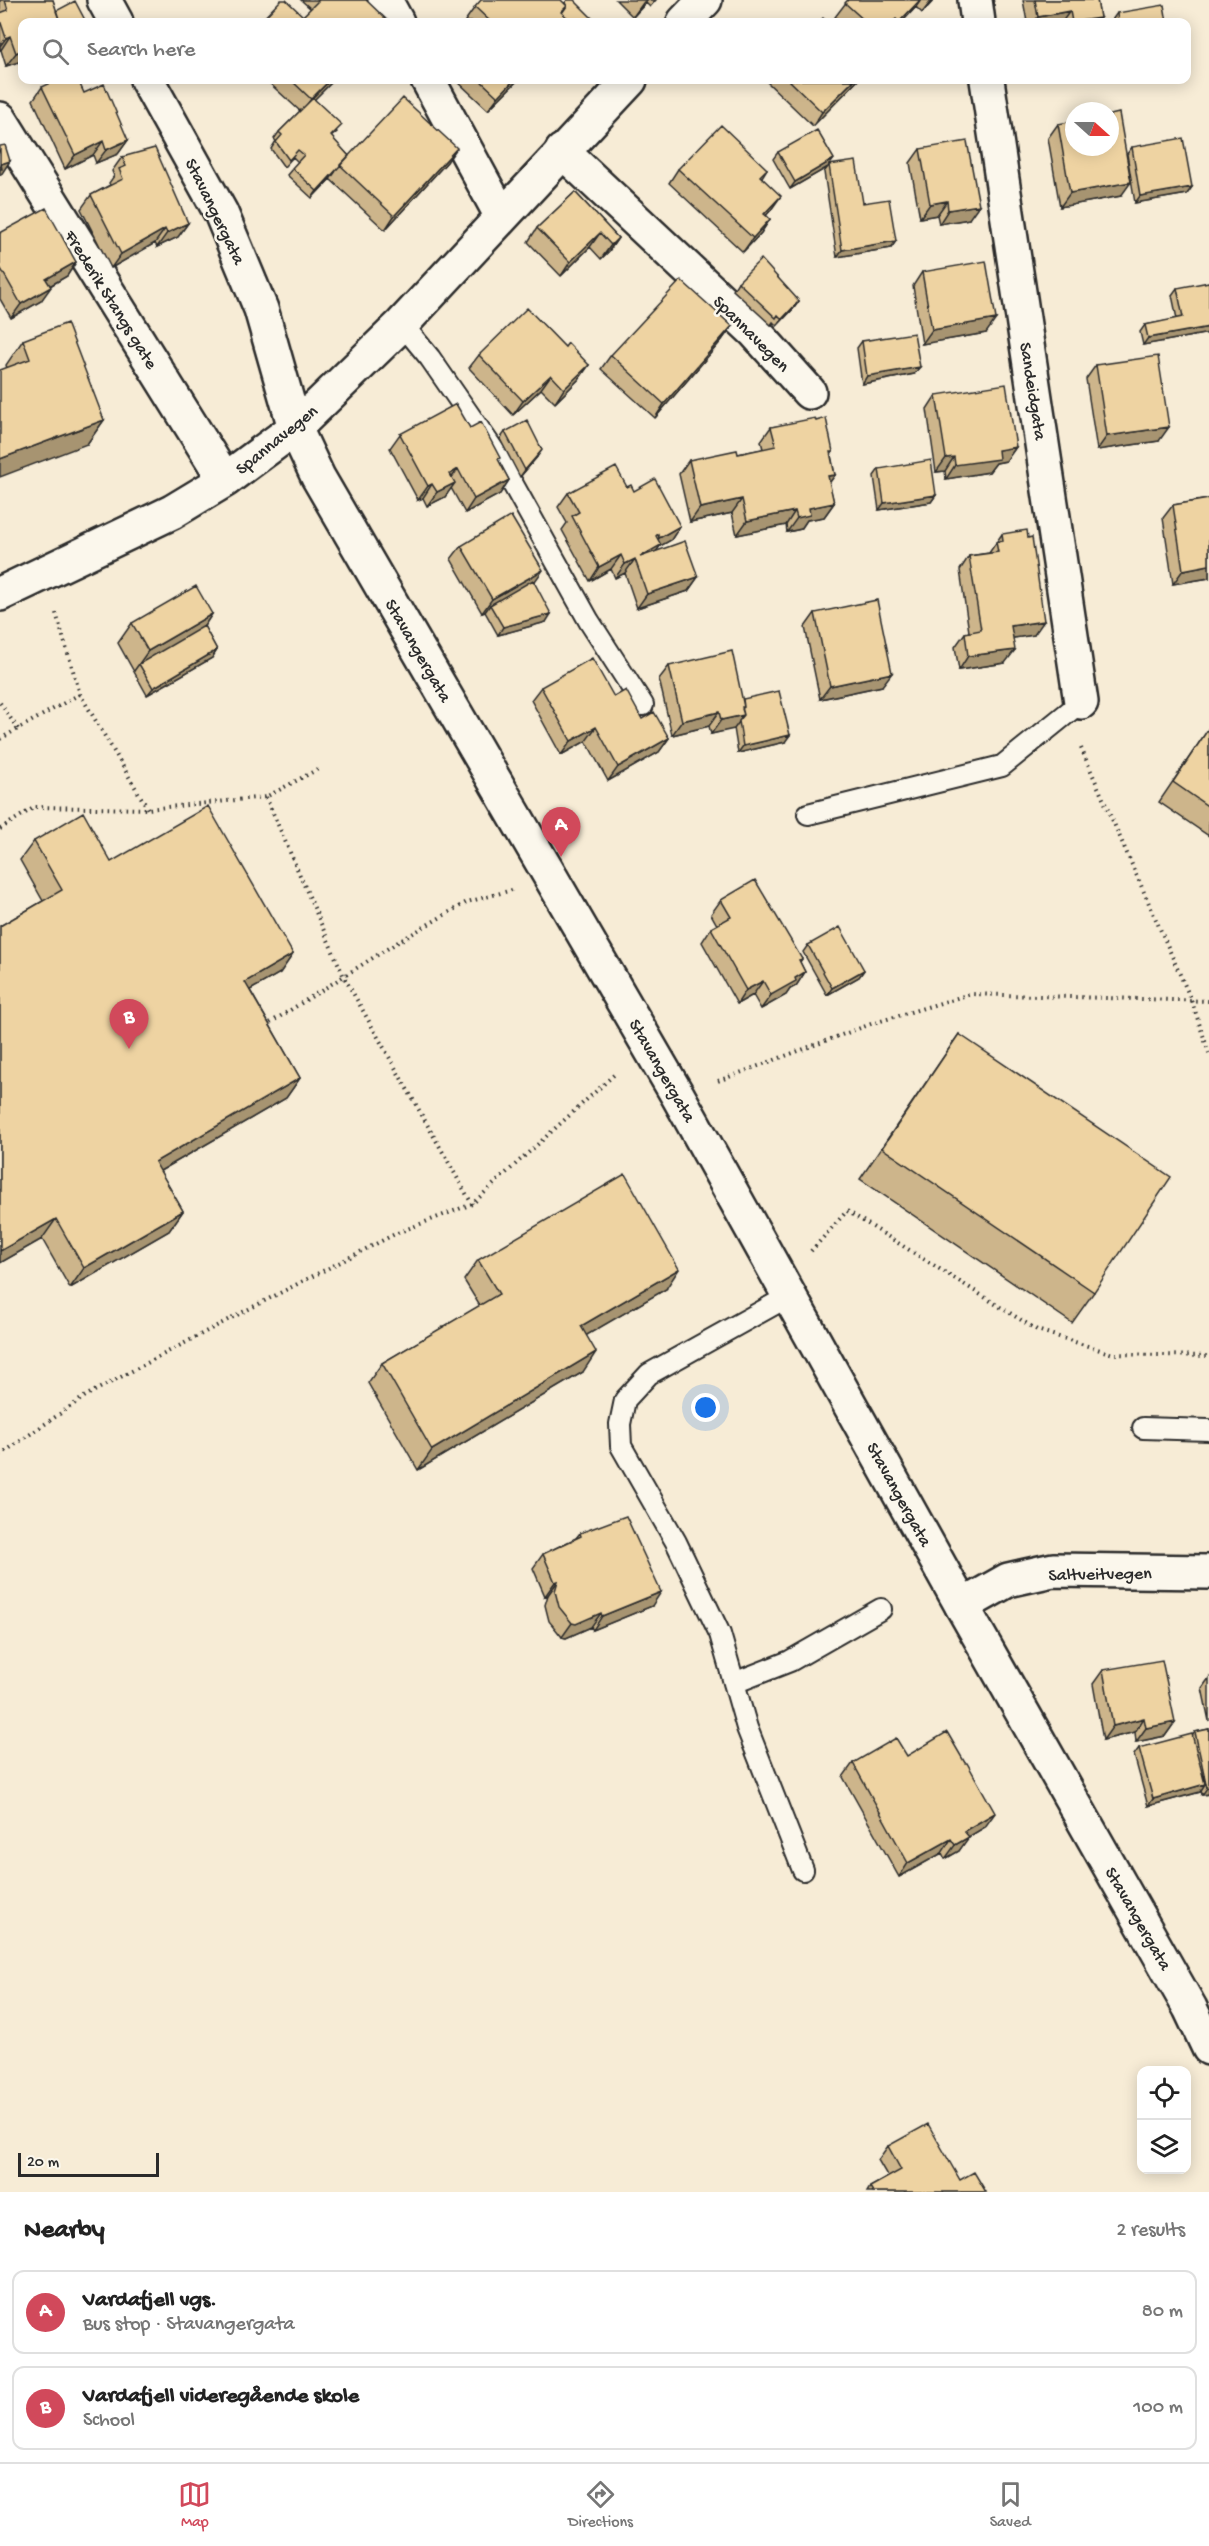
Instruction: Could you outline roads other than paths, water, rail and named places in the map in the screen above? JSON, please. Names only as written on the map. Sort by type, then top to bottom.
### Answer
[{"type":"street","points":[[104,0],[114,18]]},
{"type":"street","points":[[386,0],[396,18]]},
{"type":"street","points":[[688,18],[705,0]]},
{"type":"street","points":[[975,0],[977,18]]},
{"type":"street","name":"Stavangergata","points":[[149,84],[221,213],[261,309],[295,428],[318,477],[648,1043],[784,1282],[962,1606],[1190,2008],[1209,2048]]},
{"type":"street","points":[[430,84],[501,215]]},
{"type":"street","name":"Spannavegen","points":[[0,594],[172,512],[225,480],[295,428],[402,324],[501,215],[626,84]]},
{"type":"street","name":"Sandeidgata","points":[[988,84],[1081,702]]},
{"type":"street","name":"Frederik Stangs gate","points":[[0,119],[225,480]]},
{"type":"street","name":"Spannavegen","points":[[562,151],[754,332],[809,392]]},
{"type":"street","name":"Saltveitvegen","points":[[962,1606],[1008,1581],[1053,1570],[1209,1572]]},
{"type":"lane","points":[[402,324],[430,358],[495,452],[589,621],[643,705]]},
{"type":"lane","points":[[808,814],[1002,766],[1081,702]]},
{"type":"lane","points":[[784,1282],[649,1374],[625,1400],[620,1424],[621,1446],[676,1542],[720,1634],[755,1750],[803,1870]]},
{"type":"lane","points":[[1143,1428],[1209,1430]]},
{"type":"lane","points":[[734,1683],[790,1661],[881,1609]]},
{"type":"place","name":"Vardafjell vgs.","points":[[561,857]]},
{"type":"place","name":"Vardafjell videregående skole","points":[[129,1049]]}]
